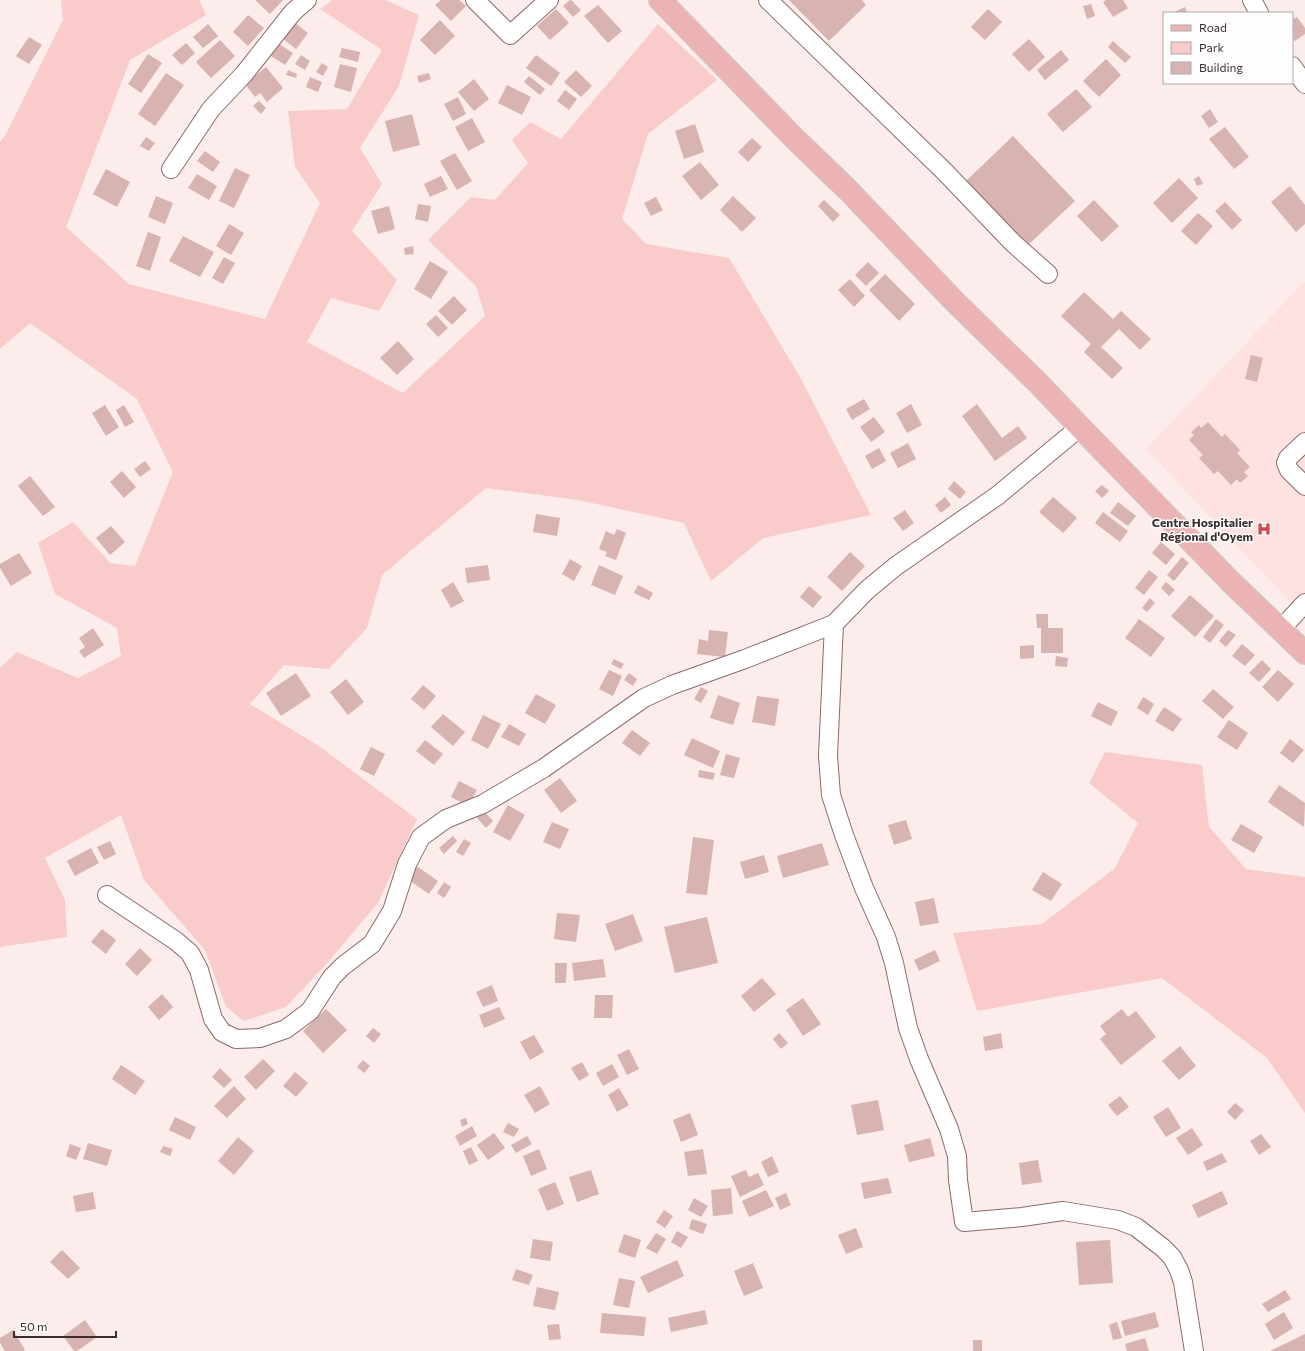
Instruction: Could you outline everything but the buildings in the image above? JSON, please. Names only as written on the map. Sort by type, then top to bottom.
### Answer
[{"type":"main road","points":[[660,0],[847,189],[955,302],[1039,384],[1232,582],[1305,653]]},
{"type":"street","points":[[171,169],[211,109],[244,74],[293,12],[307,0]]},
{"type":"street","points":[[475,0],[510,35],[549,0]]},
{"type":"street","points":[[768,0],[945,172],[1013,243],[1048,274]]},
{"type":"street","points":[[1252,0],[1258,12]]},
{"type":"street","points":[[1293,67],[1305,84]]},
{"type":"street","points":[[107,895],[176,941],[190,953],[199,970],[213,1019],[222,1032],[236,1039],[260,1038],[286,1029],[310,1011],[332,977],[343,966],[372,944],[392,911],[407,864],[421,837],[446,819],[483,804],[544,768],[644,698],[672,685],[745,659],[834,624],[867,590],[884,576],[997,496],[1080,427]]},
{"type":"street","points":[[1305,442],[1288,458],[1286,463],[1290,470],[1305,486]]},
{"type":"street","points":[[1281,629],[1305,602]]},
{"type":"street","points":[[834,624],[828,756],[831,795],[864,888],[886,937],[894,963],[908,1028],[919,1059],[949,1129],[957,1156],[958,1180],[964,1222],[1022,1217],[1063,1211],[1118,1220],[1136,1227],[1172,1257],[1183,1282],[1194,1351]]},
{"type":"shaded area","name":"Centre Hospitalier Régional d'Oyem","points":[[1305,281],[1305,617],[1146,449]]},
{"type":"green space","points":[[61,0],[199,0],[206,15],[130,60],[66,227],[129,284],[265,319],[320,203],[295,167],[288,111],[347,109],[382,50],[320,9],[332,0],[385,0],[419,15],[399,86],[360,148],[382,184],[352,231],[397,280],[379,311],[331,298],[307,342],[403,393],[485,316],[476,286],[428,240],[471,197],[495,200],[528,163],[512,140],[530,122],[561,139],[658,24],[717,80],[648,134],[622,219],[646,244],[729,258],[800,377],[871,515],[763,538],[711,581],[684,523],[578,500],[486,488],[382,575],[367,628],[329,669],[284,665],[250,704],[319,746],[417,819],[378,903],[329,961],[286,1007],[244,1021],[226,1007],[205,950],[144,880],[121,815],[45,858],[65,900],[67,937],[0,947],[0,668],[17,652],[78,678],[121,656],[117,628],[55,594],[38,543],[73,522],[110,563],[135,566],[173,472],[137,399],[30,323],[0,349],[0,142],[7,132],[63,20]]},
{"type":"green space","points":[[1105,752],[1202,765],[1209,827],[1246,869],[1305,877],[1305,1113],[1267,1058],[1162,978],[977,1011],[953,933],[1042,924],[1115,868],[1138,823],[1089,783]]},
{"type":"place","name":"Centre Hospitalier Régional d'Oyem","points":[[1264,529]]}]
